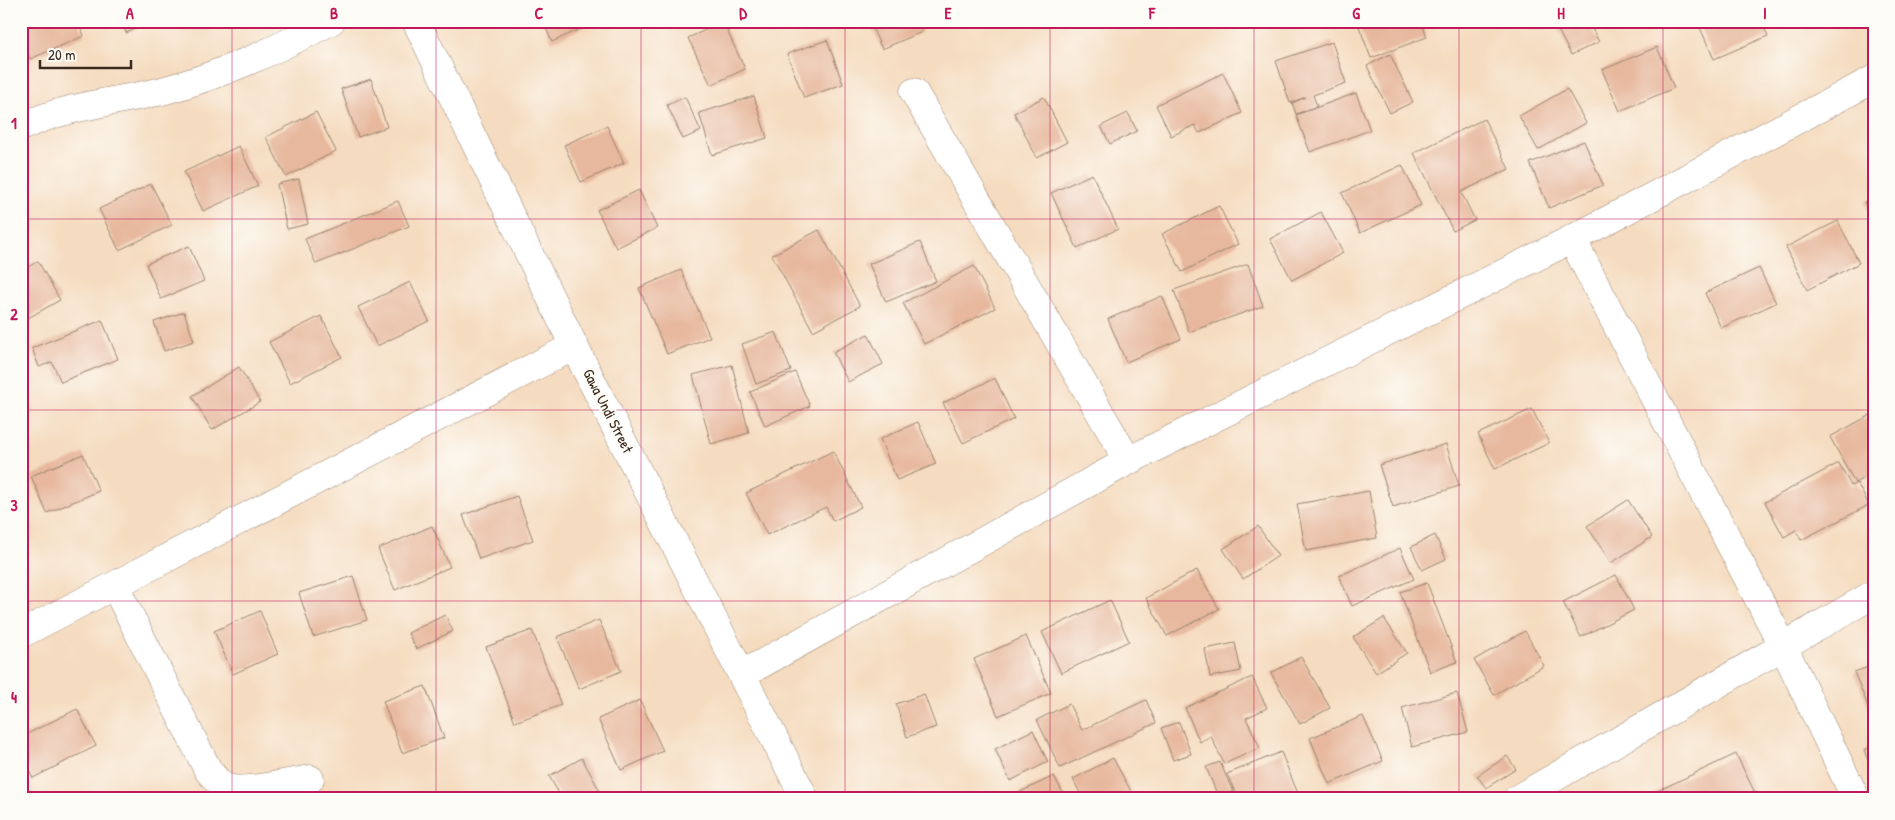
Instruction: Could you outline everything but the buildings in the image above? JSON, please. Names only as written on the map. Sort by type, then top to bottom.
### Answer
[{"type":"street","points":[[21,127],[55,115],[206,78],[245,64],[331,21]]},
{"type":"street","name":"Gawa Undi Street","points":[[416,21],[574,346],[743,674],[805,799]]},
{"type":"street","points":[[743,674],[1128,461],[1572,239],[1874,79]]},
{"type":"street","points":[[914,92],[1128,461]]},
{"type":"street","points":[[1572,239],[1784,648],[1856,799]]},
{"type":"street","points":[[21,634],[574,346]]},
{"type":"street","points":[[115,586],[208,770],[216,780],[225,787],[240,790],[310,779]]},
{"type":"street","points":[[1517,799],[1784,648],[1874,594]]}]
